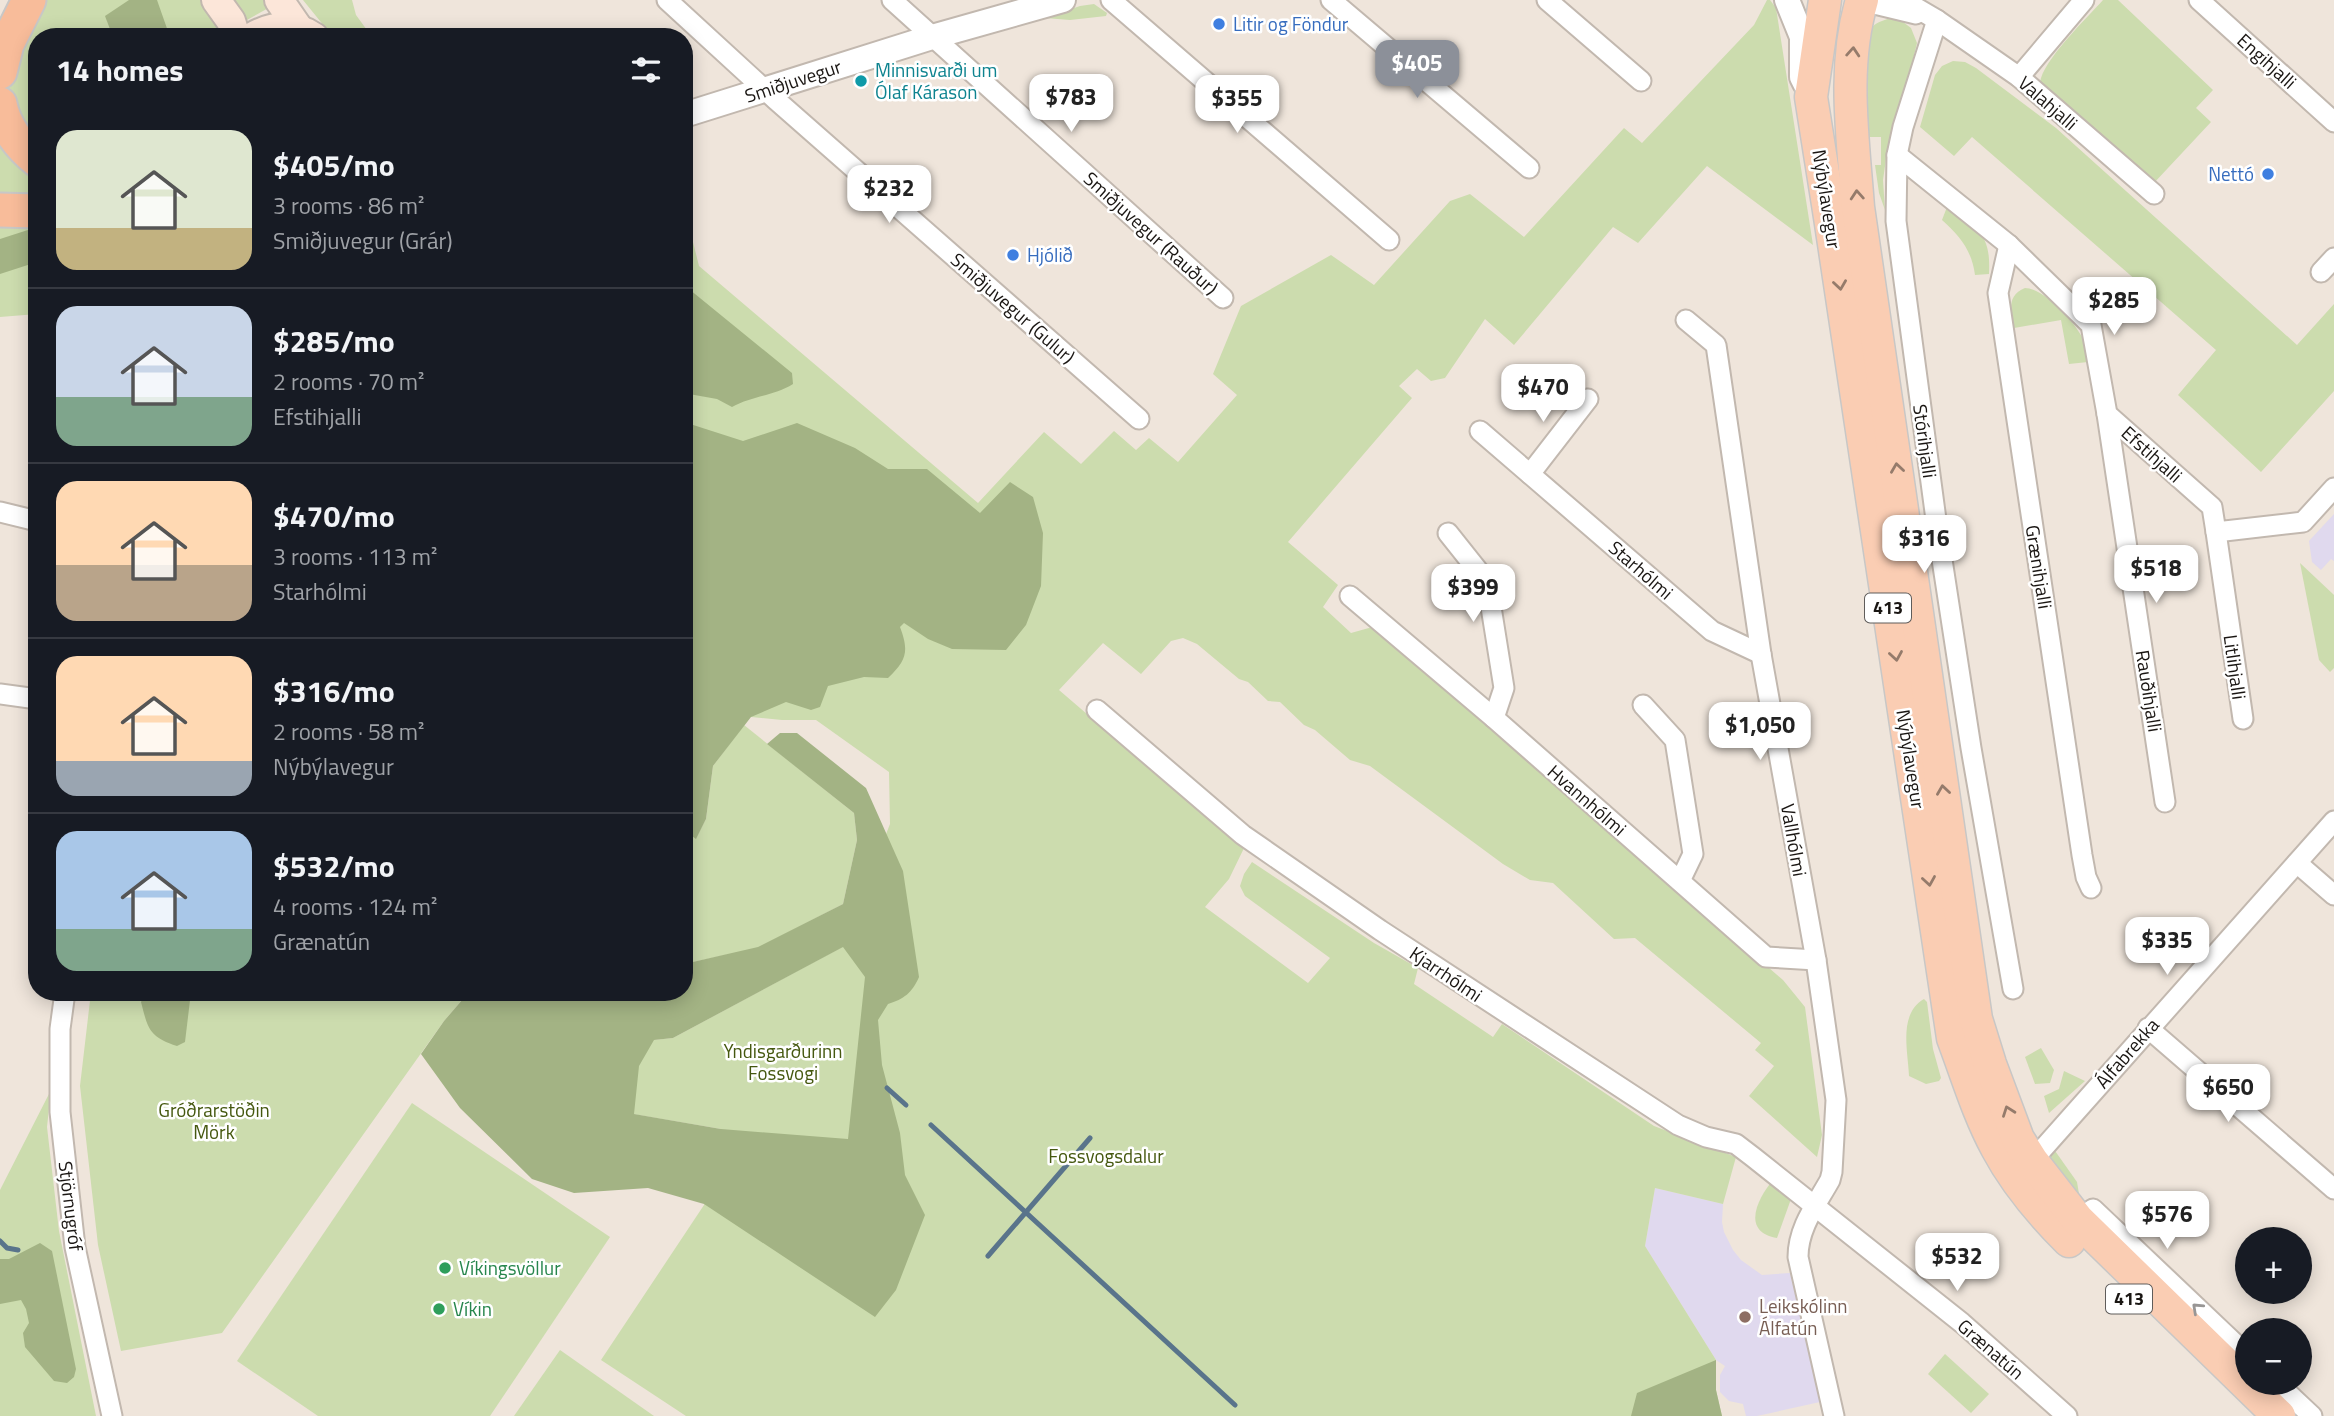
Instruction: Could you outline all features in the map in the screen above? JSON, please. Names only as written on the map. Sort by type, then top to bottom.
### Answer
[{"type":"highway","points":[[0,72],[7,44],[29,0]]},
{"type":"highway","points":[[0,104],[9,130],[28,152]]},
{"type":"highway","points":[[0,210],[28,211]]},
{"type":"main road","points":[[216,0],[233,28]]},
{"type":"main road","points":[[279,0],[303,28]]},
{"type":"main road","name":"Nýbýlavegur","points":[[1825,0],[1811,97],[1953,1038],[1981,1114],[2015,1179],[2066,1238],[2247,1416]]},
{"type":"main road","name":"Nýbýlavegur","points":[[1862,0],[1856,23],[1849,104],[1858,207],[1973,1003],[1990,1064],[2018,1139],[2078,1220],[2279,1416]]},
{"type":"street","name":"Smiðjuvegur (Gulur)","points":[[667,0],[1139,419]]},
{"type":"street","name":"Smiðjuvegur (Rauður)","points":[[892,0],[1223,298]]},
{"type":"street","name":"Smiðjuvegur","points":[[693,112],[932,37],[1063,0]]},
{"type":"street","points":[[1111,0],[1389,240]]},
{"type":"street","points":[[1331,0],[1529,168]]},
{"type":"street","points":[[1547,0],[1641,81]]},
{"type":"street","points":[[1787,0],[1802,37],[1802,77],[1811,97]]},
{"type":"street","name":"Valahjalli","points":[[1862,0],[1937,20]]},
{"type":"street","name":"Valahjalli","points":[[1903,0],[1937,20],[2019,77],[2154,194]]},
{"type":"street","points":[[1914,0],[1937,20]]},
{"type":"street","points":[[2019,77],[2084,0]]},
{"type":"street","name":"Engihjalli","points":[[2199,0],[2334,122]]},
{"type":"street","name":"Stórihjalli","points":[[1937,20],[1903,127],[1897,155],[1896,221],[1937,527],[1971,748],[2013,989]]},
{"type":"street","name":"Efstihjalli","points":[[1897,155],[2008,245],[2091,325],[2107,414],[2212,508],[2216,532]]},
{"type":"street","name":"Grænihjalli","points":[[2008,245],[1997,293],[2082,855],[2091,888]]},
{"type":"street","name":"Vallhólmi","points":[[1686,320],[1716,345],[1761,654],[1816,960],[1836,1100],[1832,1172],[1800,1234],[1798,1257],[1834,1416]]},
{"type":"street","points":[[1530,474],[1588,399]]},
{"type":"street","name":"Rauðihjalli","points":[[2107,414],[2165,802]]},
{"type":"street","name":"Starhólmi","points":[[1480,431],[1712,631],[1761,654]]},
{"type":"street","points":[[2216,532],[2303,522],[2334,488]]},
{"type":"street","points":[[0,512],[28,519]]},
{"type":"street","name":"Litlihjalli","points":[[2216,532],[2243,719]]},
{"type":"street","points":[[1448,533],[1487,582],[1504,688],[1494,718]]},
{"type":"street","name":"Hvannhólmi","points":[[1350,596],[1494,718],[1766,957],[1816,960]]},
{"type":"street","points":[[1,698],[28,699]]},
{"type":"street","points":[[1643,705],[1675,740],[1693,854],[1680,881]]},
{"type":"street","name":"Kjarrhólmi","points":[[1097,710],[1243,835],[1335,899],[1538,1036],[1678,1125],[1706,1137],[1736,1144],[1815,1206]]},
{"type":"street","name":"Álfabrekka","points":[[2032,1161],[2334,821]]},
{"type":"street","points":[[2297,863],[2334,895]]},
{"type":"street","name":"Stjörnugróf","points":[[64,1001],[60,1040],[60,1112],[75,1247],[112,1416]]},
{"type":"street","points":[[2148,1028],[2334,1189]]},
{"type":"street","name":"Grænatún","points":[[1815,1206],[1962,1323],[2067,1416]]},
{"type":"street","points":[[2078,1220],[2093,1209],[2235,1344]]},
{"type":"street","points":[[2290,1395],[2312,1416]]},
{"type":"shaded area","points":[[2334,514],[2334,561],[2331,559],[2321,570],[2312,562],[2309,541]]},
{"type":"shaded area","name":"Leikskólinn Álfatún","points":[[1655,1188],[1723,1204],[1724,1232],[1741,1260],[1762,1275],[1790,1273],[1820,1402],[1746,1416],[1743,1404],[1729,1401],[1720,1392],[1720,1375],[1725,1366],[1716,1360],[1645,1246]]},
{"type":"green space","points":[[37,0],[205,0],[219,28],[28,28],[28,134],[5,91],[10,59]]},
{"type":"green space","points":[[129,0],[157,0],[167,28],[110,28],[105,16]]},
{"type":"green space","points":[[234,0],[268,0],[272,6],[245,21]]},
{"type":"green space","points":[[303,0],[352,0],[356,15],[365,28],[326,28]]},
{"type":"green space","points":[[1767,0],[1770,0],[1776,8],[1813,245],[1707,166],[1638,243],[1613,227],[1514,345],[1485,319],[1445,378],[1431,381],[1417,369],[1399,386],[1412,398],[1288,542],[1338,585],[1323,607],[1351,633],[1376,626],[1783,980],[1805,1007],[1822,1135],[1817,1157],[1749,1096],[1774,1066],[1755,1050],[1761,1043],[1635,938],[1614,939],[1553,883],[1530,880],[1503,864],[1370,766],[1350,760],[1315,730],[1304,725],[1280,702],[1268,701],[1248,682],[1239,679],[1197,644],[1183,638],[1171,641],[1141,674],[1103,643],[1059,690],[1222,830],[1245,846],[1229,879],[1205,907],[1308,983],[1330,958],[1245,896],[1240,886],[1252,862],[1374,943],[1418,968],[1414,984],[1493,1037],[1502,1024],[1654,1126],[1736,1157],[1723,1204],[1655,1188],[1645,1246],[1716,1360],[1716,1390],[1722,1416],[686,1416],[601,1360],[704,1205],[721,1129],[621,1112],[527,1053],[673,1038],[842,947],[890,824],[889,772],[816,720],[751,717],[693,704],[693,242],[699,266],[978,503],[1044,432],[1081,464],[1114,431],[1136,450],[1149,438],[1178,462],[1237,395],[1213,374],[1241,306],[1331,255],[1374,285],[1450,201],[1470,194],[1524,237],[1624,128],[1642,143],[1754,25]]},
{"type":"green space","points":[[2103,0],[2118,0],[2213,90],[2196,108],[2211,122],[2153,184],[2040,83],[2048,63]]},
{"type":"green space","points":[[1094,4],[1107,13],[1106,16],[1070,20],[1045,18],[1080,6]]},
{"type":"green space","points":[[1890,18],[1911,28],[1917,43],[1905,93],[1893,124],[1886,159],[1883,180],[1885,210],[1879,193],[1875,165],[1881,165],[1881,137],[1866,137],[1865,66],[1871,29],[1877,23]]},
{"type":"green space","points":[[1953,61],[1965,62],[1976,68],[2056,128],[2297,345],[2334,304],[2334,391],[2261,472],[2178,395],[2216,350],[1972,137],[1954,156],[1920,127],[1935,75],[1942,66]]},
{"type":"green space","points":[[0,133],[12,156],[28,169],[28,200],[0,199]]},
{"type":"green space","points":[[1947,207],[1974,228],[1985,241],[1989,274],[1975,275],[1964,244],[1942,220]]},
{"type":"green space","points":[[0,223],[28,225],[28,315],[0,317]]},
{"type":"green space","points":[[28,230],[28,265],[0,274],[0,239]]},
{"type":"green space","points":[[2025,288],[2034,290],[2053,302],[2071,322],[2085,342],[2088,362],[2069,364],[2061,320],[2014,328],[2012,300]]},
{"type":"green space","points":[[693,292],[792,373],[793,384],[732,407],[717,399],[693,395]]},
{"type":"green space","points":[[797,423],[855,448],[888,469],[927,469],[980,513],[1010,482],[1033,497],[1043,533],[1041,586],[1026,625],[1006,650],[952,649],[928,639],[904,623],[900,627],[905,643],[903,660],[888,678],[864,677],[828,686],[820,707],[811,710],[786,702],[751,717],[713,766],[706,819],[696,839],[693,837],[693,425],[743,441]]},
{"type":"green space","points":[[2300,563],[2334,595],[2334,668],[2330,672],[2319,660]]},
{"type":"green space","points":[[744,725],[854,813],[857,840],[843,904],[758,948],[693,962],[693,836],[696,838],[706,819],[713,766]]},
{"type":"green space","points":[[780,733],[797,733],[866,788],[903,871],[919,977],[907,995],[888,1004],[878,1020],[882,1065],[900,1133],[905,1175],[925,1215],[896,1290],[875,1317],[704,1204],[648,1188],[574,1193],[532,1179],[460,1108],[421,1054],[461,1001],[693,1001],[693,962],[758,947],[843,904],[857,840],[854,813],[767,744]],"holes":[[[843,947],[865,977],[848,1139],[721,1129],[634,1114],[639,1066],[654,1040],[673,1038]]]},
{"type":"green space","points":[[1924,999],[1927,1002],[1933,1049],[1941,1078],[1926,1084],[1909,1076],[1906,1045],[1911,1014]]},
{"type":"green space","name":"Gróðrarstöðin Mörk","points":[[90,1001],[461,1001],[444,1021],[222,1333],[121,1351],[98,1245],[80,1086]]},
{"type":"green space","points":[[190,1001],[185,1042],[177,1046],[155,1035],[151,1031],[141,1002]]},
{"type":"green space","points":[[2041,1048],[2054,1070],[2050,1083],[2035,1084],[2025,1057]]},
{"type":"green space","points":[[2064,1071],[2085,1081],[2049,1113],[2044,1096],[2059,1089]]},
{"type":"green space","points":[[51,1090],[47,1127],[59,1231],[96,1416],[0,1416],[0,1190]]},
{"type":"green space","name":"Víkin","points":[[412,1103],[610,1237],[490,1416],[318,1416],[237,1361]]},
{"type":"green space","points":[[2053,1148],[2077,1182],[2080,1200],[2048,1161]]},
{"type":"green space","points":[[1774,1179],[1791,1199],[1777,1238],[1759,1229],[1756,1221],[1758,1204]]},
{"type":"green space","points":[[40,1243],[52,1251],[76,1369],[74,1377],[67,1383],[54,1381],[25,1347],[23,1333],[29,1323],[21,1300],[0,1304],[0,1259],[9,1259]]},
{"type":"green space","points":[[560,1350],[654,1416],[514,1416]]},
{"type":"green space","points":[[1945,1354],[1989,1394],[1971,1413],[1928,1374]]},
{"type":"green space","points":[[1716,1360],[1716,1390],[1722,1416],[1631,1416],[1637,1393]]},
{"type":"waterway","points":[[887,1088],[906,1105]]},
{"type":"waterway","points":[[931,1125],[1235,1405]]},
{"type":"waterway","points":[[988,1256],[1090,1138]]},
{"type":"waterway","points":[[0,1241],[7,1248],[18,1250]]},
{"type":"place","name":"Litir og Föndur","points":[[1219,24]]},
{"type":"place","name":"Minnisvarði um Ólaf Kárason","points":[[861,81]]},
{"type":"place","name":"Nettó","points":[[2268,174]]},
{"type":"place","name":"Hjólið","points":[[1013,255]]},
{"type":"place","name":"Víkingsvöllur","points":[[445,1268]]},
{"type":"place","name":"Víkin","points":[[439,1309]]},
{"type":"place","name":"Leikskólinn Álfatún","points":[[1745,1317]]},
{"type":"park label","name":"Yndisgarðurinn Fossvogi","points":[[783,1062]]},
{"type":"park label","name":"Fossvogsdalur","points":[[1106,1156]]}]
